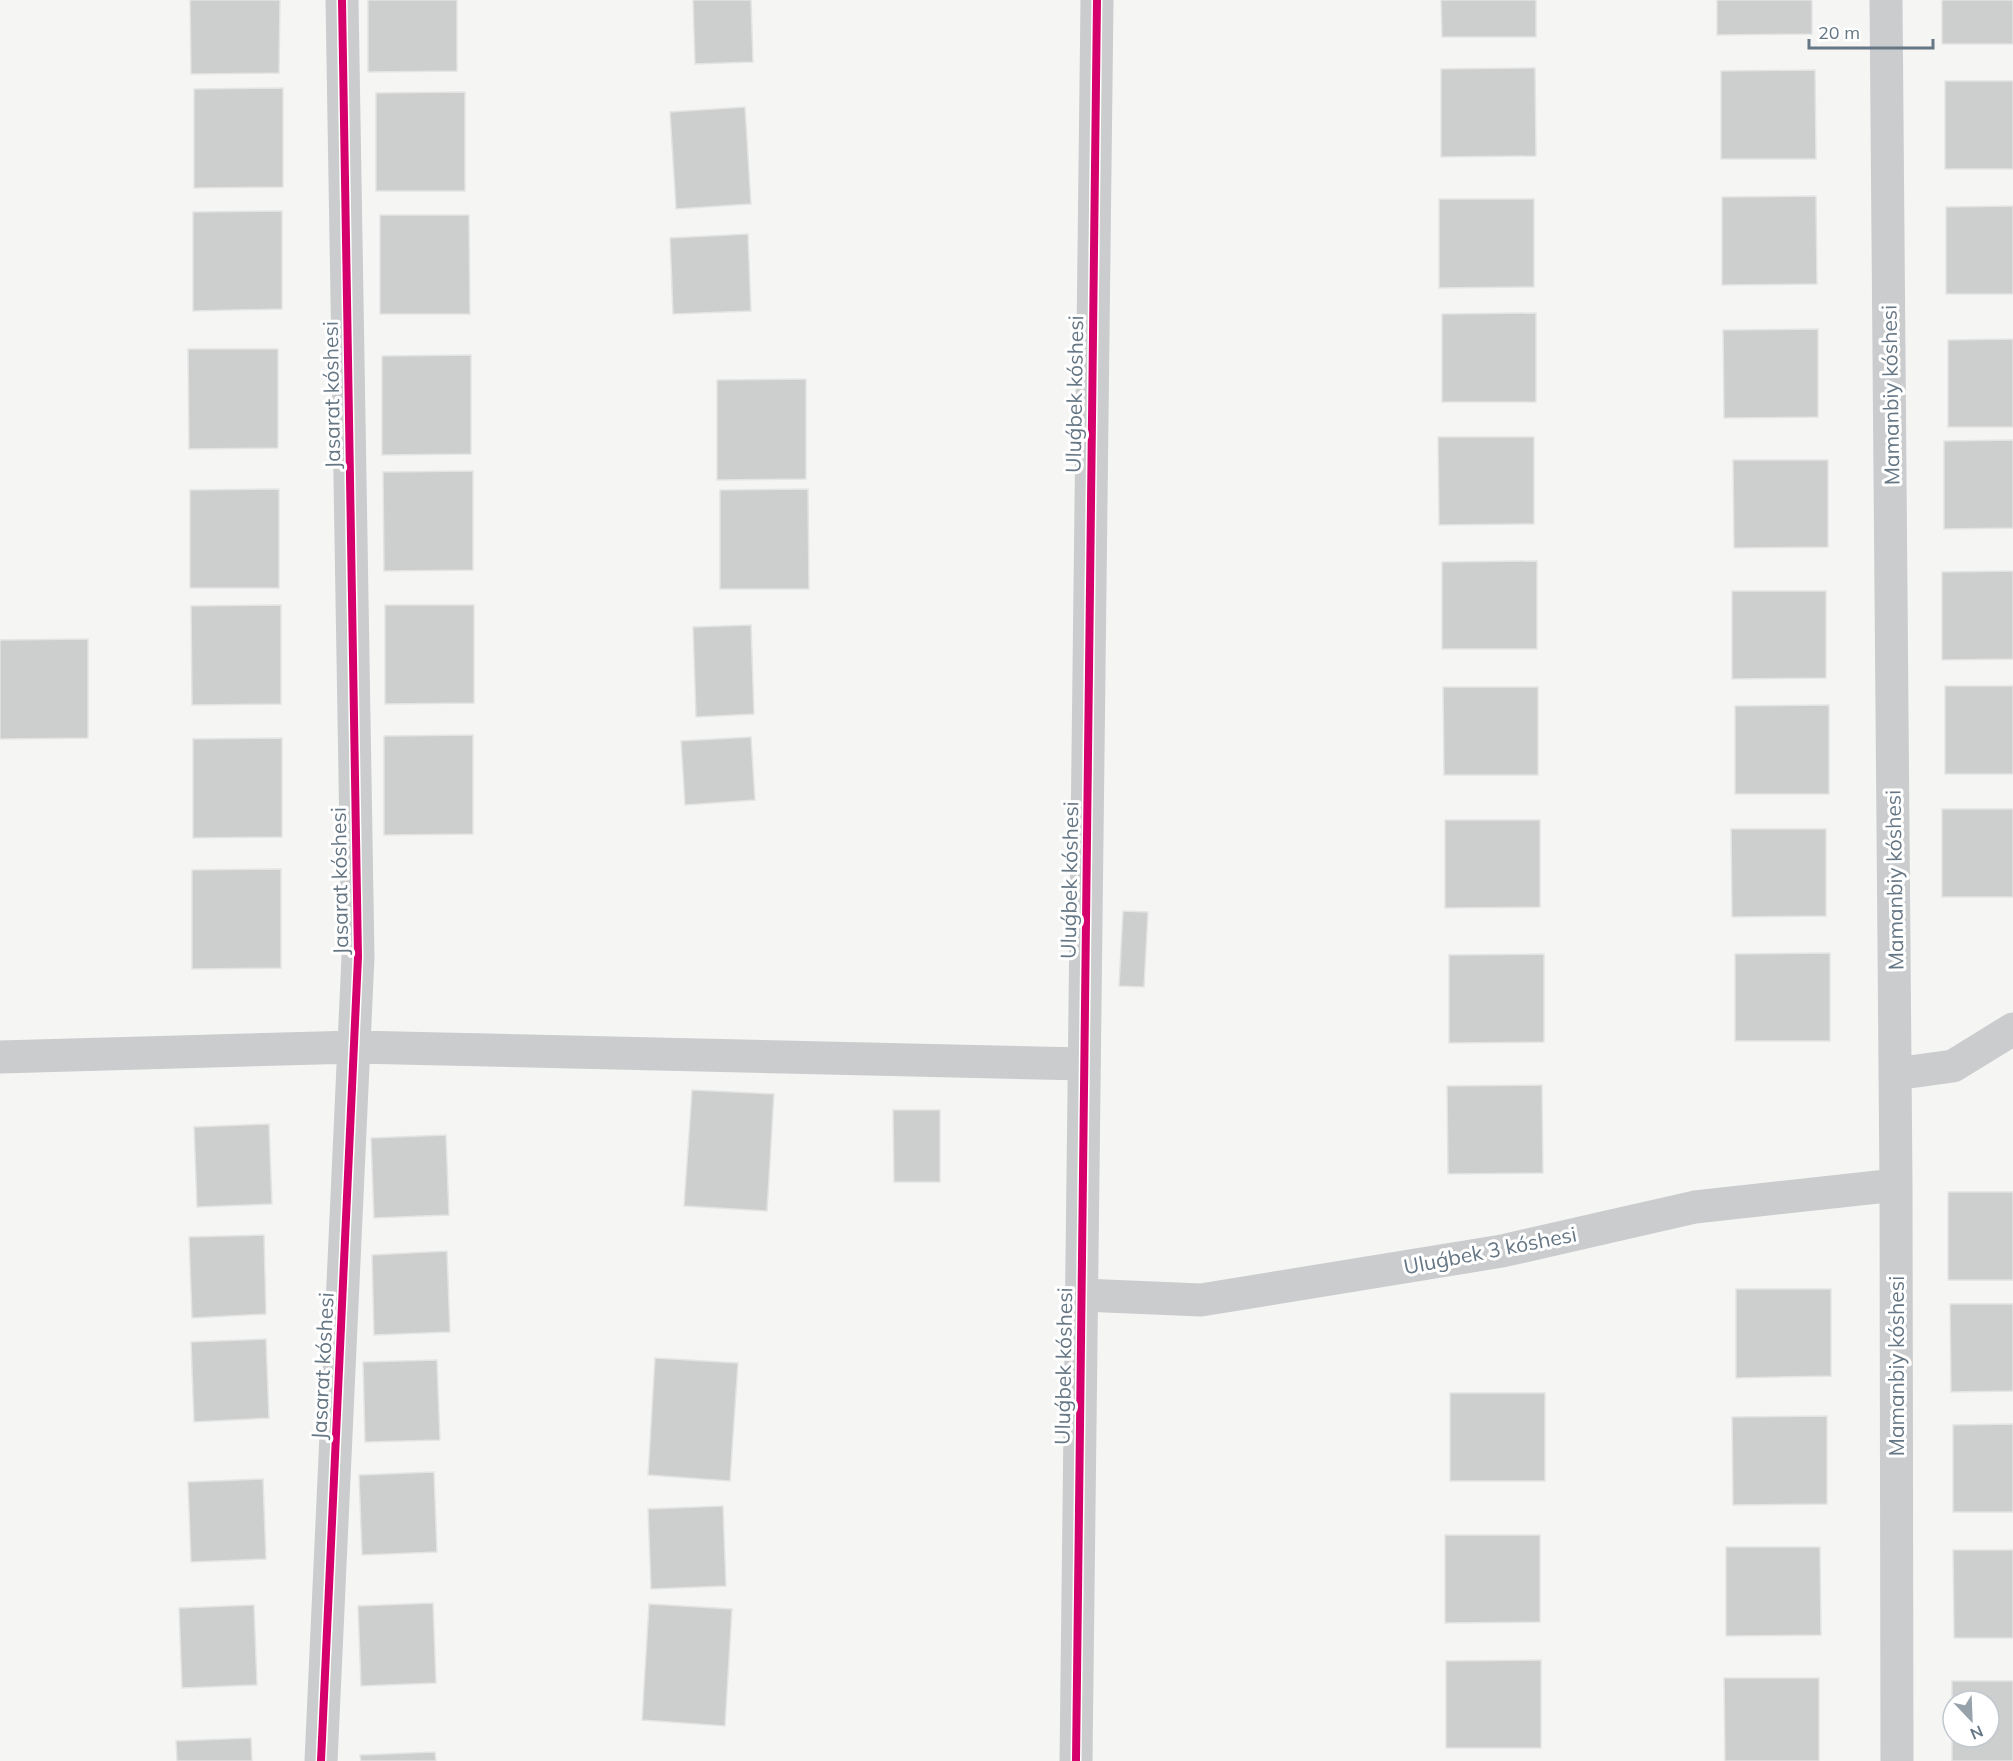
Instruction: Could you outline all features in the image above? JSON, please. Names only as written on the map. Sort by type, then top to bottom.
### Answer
[{"type":"street","name":"Jasarat kóshesi","points":[[321,1761],[358,957],[342,0]]},
{"type":"street","name":"Uluǵbek kóshesi","points":[[1076,1761],[1097,0]]},
{"type":"street","name":"Mamanbiy kóshesi","points":[[1886,0],[1896,1074],[1897,1761]]},
{"type":"street","points":[[1896,1074],[1953,1066],[2013,1029]]},
{"type":"street","points":[[0,1056],[355,1047],[1084,1064]]},
{"type":"street","name":"Uluǵbek 3 kóshesi","points":[[1082,1295],[1201,1300],[1502,1251],[1695,1207],[1896,1185]]},
{"type":"building","points":[[190,0],[280,0],[279,73],[191,74]]},
{"type":"building","points":[[368,0],[457,0],[457,71],[368,72]]},
{"type":"building","points":[[693,0],[751,0],[753,62],[695,64]]},
{"type":"building","points":[[1441,0],[1536,0],[1536,37],[1442,37]]},
{"type":"building","points":[[1717,0],[1812,0],[1812,34],[1717,35]]},
{"type":"building","points":[[1942,0],[2013,0],[2013,44],[1942,44]]},
{"type":"building","points":[[1535,68],[1536,156],[1441,157],[1441,69]]},
{"type":"building","points":[[1815,70],[1816,159],[1721,159],[1721,71]]},
{"type":"building","points":[[1945,81],[2013,81],[2013,169],[1945,169]]},
{"type":"building","points":[[283,88],[283,187],[194,188],[194,89]]},
{"type":"building","points":[[465,92],[465,191],[376,191],[376,93]]},
{"type":"building","points":[[745,107],[751,204],[676,209],[670,112]]},
{"type":"building","points":[[1816,196],[1817,284],[1722,285],[1722,197]]},
{"type":"building","points":[[1439,199],[1534,199],[1534,287],[1439,288]]},
{"type":"building","points":[[2013,206],[2013,294],[1946,294],[1946,207]]},
{"type":"building","points":[[282,211],[282,309],[193,311],[193,212]]},
{"type":"building","points":[[380,215],[469,215],[470,314],[380,314]]},
{"type":"building","points":[[748,234],[751,311],[673,314],[670,238]]},
{"type":"building","points":[[1536,313],[1536,402],[1442,402],[1442,314]]},
{"type":"building","points":[[1818,329],[1818,417],[1724,418],[1723,330]]},
{"type":"building","points":[[2013,339],[2013,427],[1948,427],[1948,340]]},
{"type":"building","points":[[188,349],[278,349],[278,448],[189,449]]},
{"type":"building","points":[[471,355],[471,454],[382,455],[382,356]]},
{"type":"building","points":[[806,379],[806,479],[717,480],[717,380]]},
{"type":"building","points":[[1438,437],[1534,437],[1534,524],[1439,525]]},
{"type":"building","points":[[2013,440],[2013,528],[1944,529],[1944,441]]},
{"type":"building","points":[[1733,460],[1828,460],[1828,547],[1734,548]]},
{"type":"building","points":[[473,471],[473,570],[384,571],[383,472]]},
{"type":"building","points":[[279,489],[279,588],[190,588],[190,490]]},
{"type":"building","points":[[808,489],[809,589],[720,589],[720,490]]},
{"type":"building","points":[[1537,561],[1537,649],[1442,649],[1442,562]]},
{"type":"building","points":[[2013,571],[2013,659],[1942,660],[1942,572]]},
{"type":"building","points":[[1732,591],[1826,591],[1826,678],[1732,679]]},
{"type":"building","points":[[281,605],[281,704],[192,705],[191,606]]},
{"type":"building","points":[[385,605],[474,605],[474,703],[385,704]]},
{"type":"building","points":[[751,625],[754,714],[696,717],[693,627]]},
{"type":"building","points":[[88,639],[88,738],[0,739],[0,640]]},
{"type":"building","points":[[1945,686],[2013,686],[2013,774],[1945,774]]},
{"type":"building","points":[[1443,687],[1538,687],[1538,775],[1444,775]]},
{"type":"building","points":[[1829,705],[1829,794],[1735,794],[1735,706]]},
{"type":"building","points":[[473,735],[473,834],[384,835],[384,736]]},
{"type":"building","points":[[751,737],[755,800],[685,805],[681,741]]},
{"type":"building","points":[[282,738],[282,837],[193,838],[193,739]]},
{"type":"building","points":[[1942,809],[2013,809],[2013,897],[1942,897]]},
{"type":"building","points":[[1445,820],[1540,820],[1540,907],[1445,908]]},
{"type":"building","points":[[1731,829],[1826,829],[1826,916],[1732,917]]},
{"type":"building","points":[[281,869],[281,968],[192,969],[192,870]]},
{"type":"building","points":[[1123,911],[1148,912],[1144,987],[1119,986]]},
{"type":"building","points":[[1830,953],[1830,1041],[1735,1041],[1735,954]]},
{"type":"building","points":[[1544,954],[1544,1042],[1449,1043],[1449,955]]},
{"type":"building","points":[[1542,1085],[1543,1173],[1448,1174],[1447,1086]]},
{"type":"building","points":[[692,1090],[774,1094],[767,1211],[684,1206]]},
{"type":"building","points":[[893,1110],[940,1110],[940,1182],[894,1182]]},
{"type":"building","points":[[269,1124],[272,1204],[197,1207],[194,1127]]},
{"type":"building","points":[[446,1135],[449,1215],[374,1218],[371,1138]]},
{"type":"building","points":[[1948,1192],[2013,1192],[2013,1280],[1948,1280]]},
{"type":"building","points":[[264,1235],[266,1314],[192,1318],[189,1237]]},
{"type":"building","points":[[447,1251],[450,1332],[374,1335],[372,1255]]},
{"type":"building","points":[[1736,1289],[1831,1289],[1831,1376],[1736,1378]]},
{"type":"building","points":[[1950,1304],[2013,1304],[2013,1391],[1951,1392]]},
{"type":"building","points":[[266,1339],[269,1418],[194,1422],[191,1342]]},
{"type":"building","points":[[655,1358],[738,1363],[730,1481],[648,1475]]},
{"type":"building","points":[[437,1360],[440,1440],[365,1442],[363,1362]]},
{"type":"building","points":[[1450,1393],[1545,1393],[1545,1481],[1450,1481]]},
{"type":"building","points":[[1827,1416],[1827,1504],[1733,1505],[1732,1417]]},
{"type":"building","points":[[2013,1424],[2013,1512],[1953,1512],[1953,1425]]},
{"type":"building","points":[[434,1472],[437,1552],[362,1555],[359,1475]]},
{"type":"building","points":[[263,1479],[266,1559],[191,1562],[188,1482]]},
{"type":"building","points":[[723,1506],[726,1586],[651,1589],[648,1509]]},
{"type":"building","points":[[1445,1535],[1540,1535],[1540,1622],[1445,1623]]},
{"type":"building","points":[[1726,1547],[1820,1547],[1821,1635],[1726,1636]]},
{"type":"building","points":[[1953,1550],[2013,1550],[2013,1638],[1954,1638]]},
{"type":"building","points":[[433,1603],[436,1683],[361,1686],[358,1606]]},
{"type":"building","points":[[649,1604],[732,1609],[725,1726],[642,1720]]},
{"type":"building","points":[[254,1605],[257,1685],[182,1688],[179,1608]]},
{"type":"building","points":[[1541,1660],[1541,1748],[1446,1748],[1446,1661]]},
{"type":"building","points":[[1724,1678],[1819,1678],[1819,1761],[1725,1761]]},
{"type":"building","points":[[1952,1681],[2013,1681],[2013,1761],[1952,1761],[1952,1749],[2001,1749],[2001,1689],[1952,1689]]},
{"type":"building","points":[[251,1738],[252,1761],[177,1761],[176,1741]]},
{"type":"building","points":[[435,1752],[436,1761],[361,1761],[360,1755]]},
{"type":"cycle path","points":[[321,1761],[358,957],[342,0]]},
{"type":"cycle path","points":[[1076,1761],[1097,0]]}]
